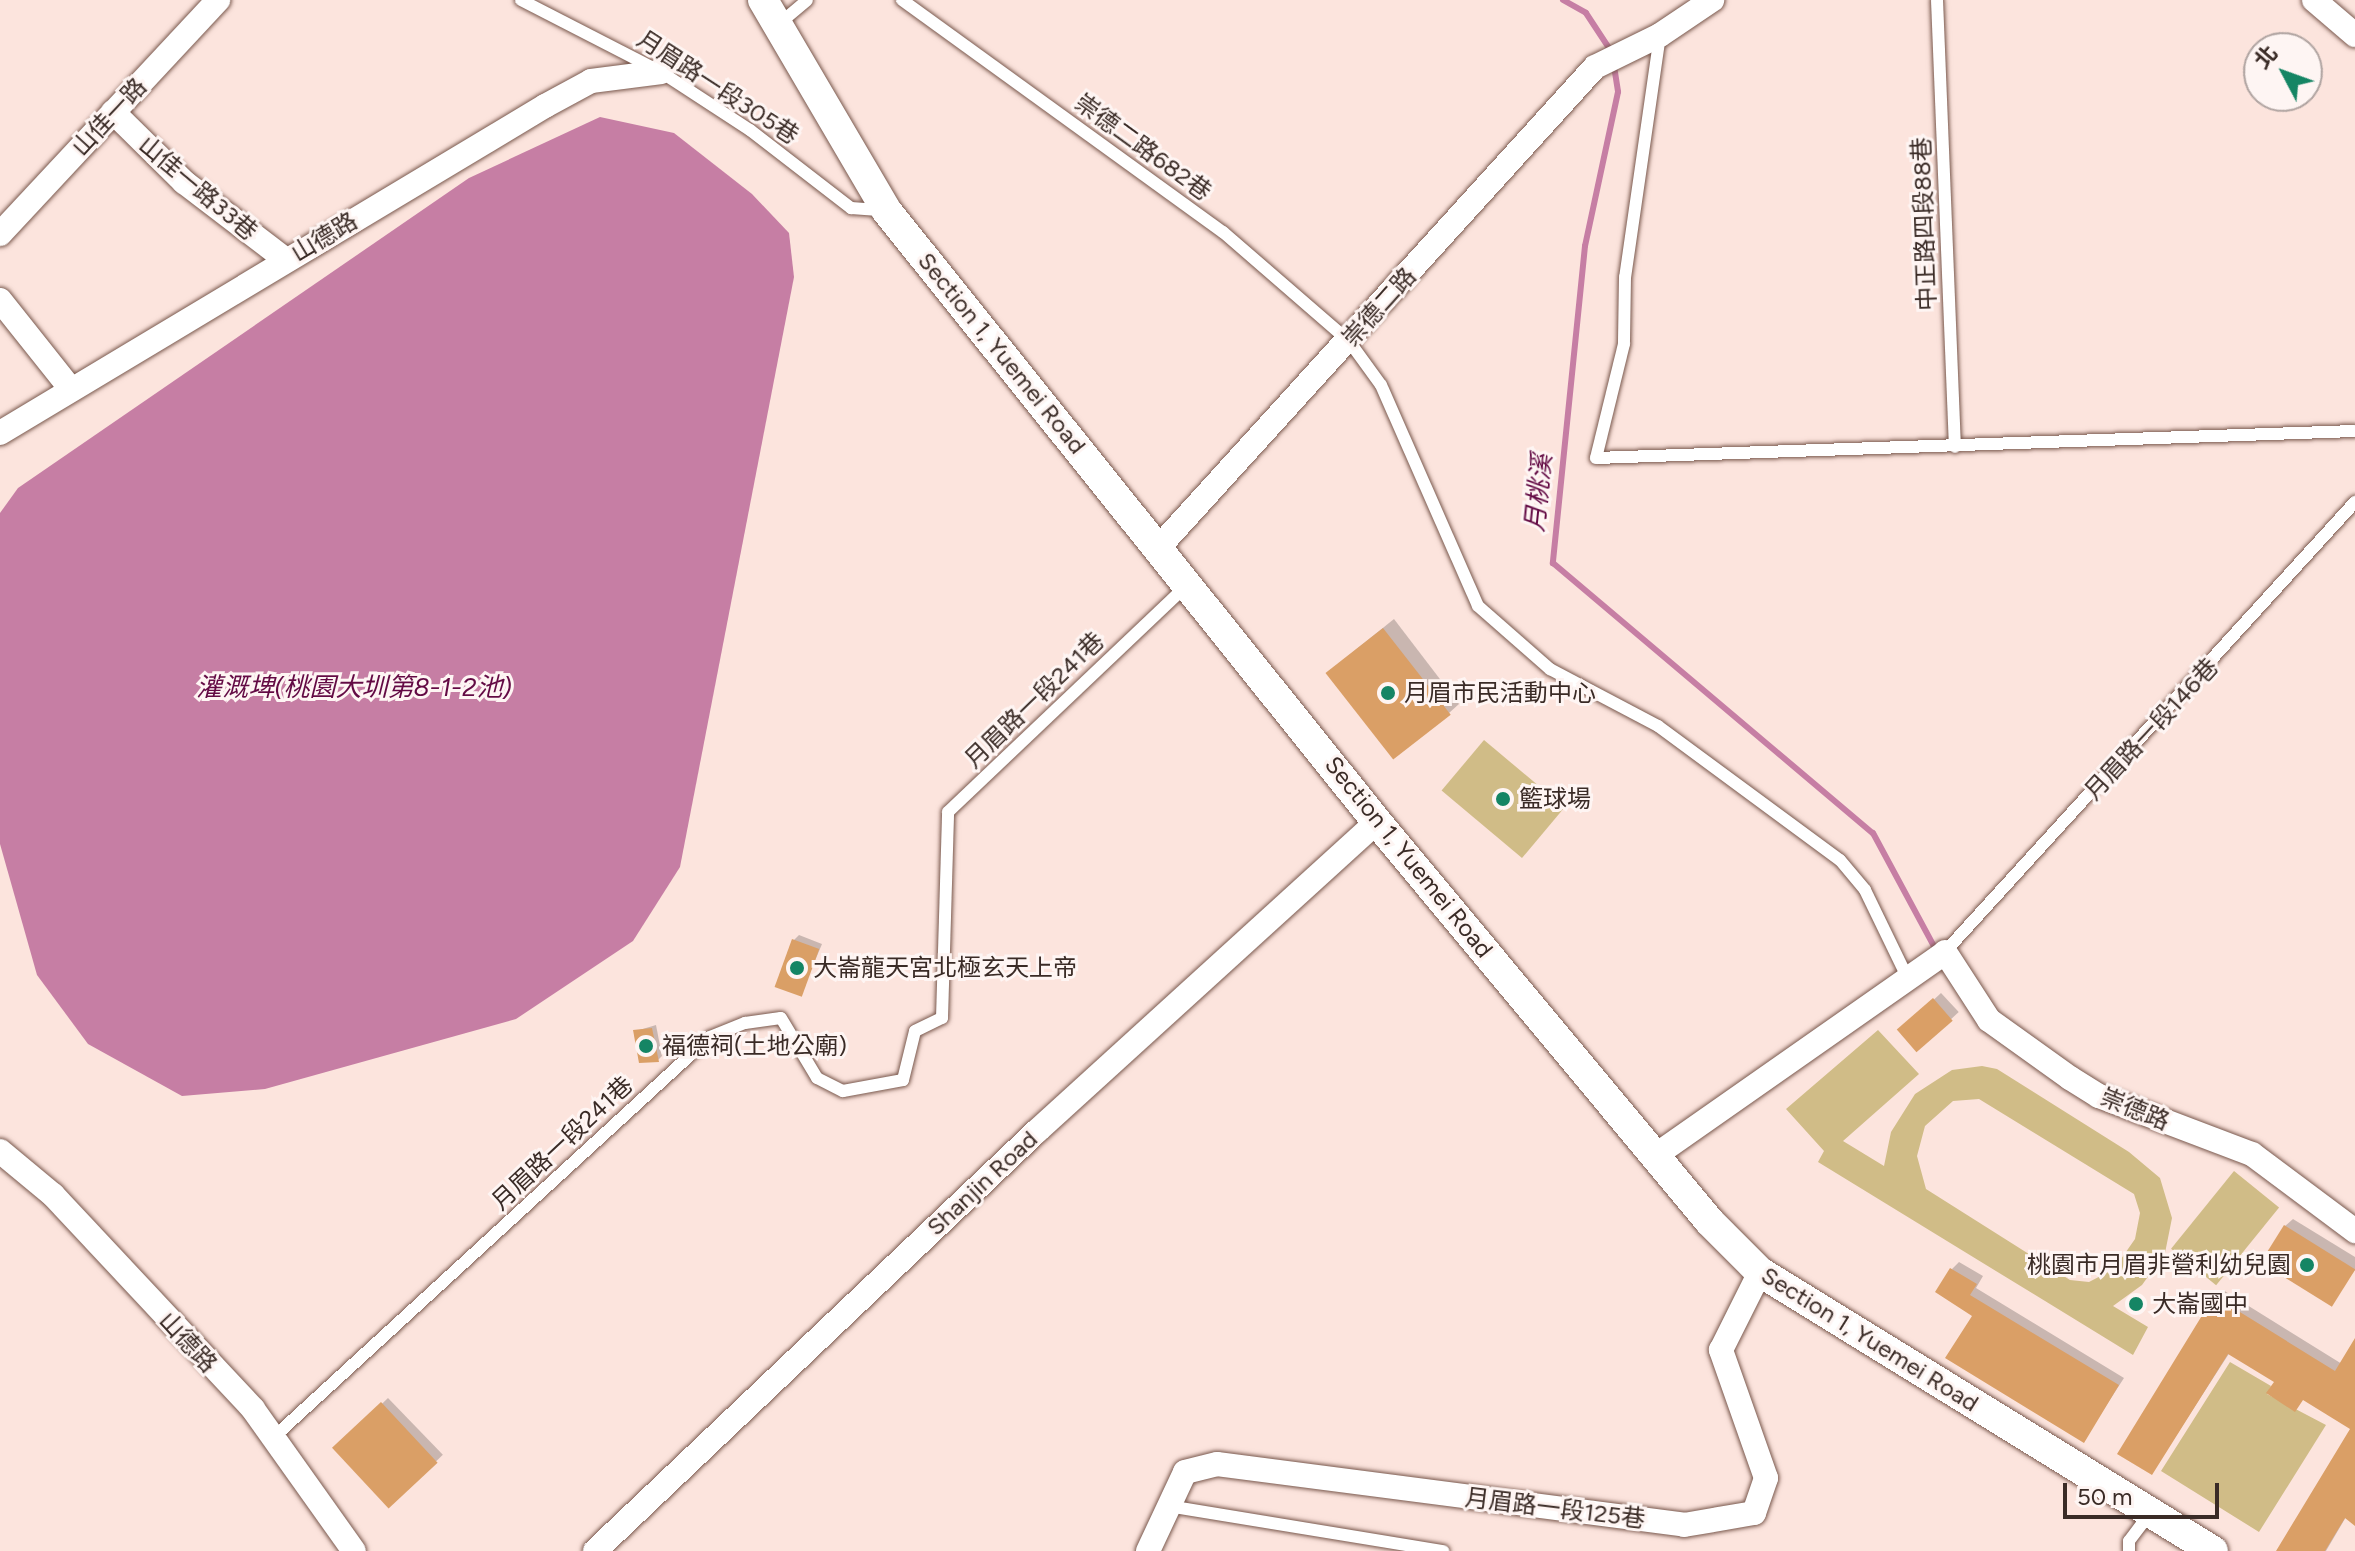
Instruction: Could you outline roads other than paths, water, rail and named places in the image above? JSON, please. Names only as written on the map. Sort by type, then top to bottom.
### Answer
[{"type":"street","name":"山佳一路","points":[[0,234],[218,0]]},
{"type":"street","points":[[1660,35],[1712,0]]},
{"type":"street","points":[[2314,0],[2355,35]]},
{"type":"street","name":"Section 1, Yuemei Road","points":[[771,12],[886,210],[1160,546],[1377,822],[1656,1155],[1760,1272],[2213,1551]]},
{"type":"street","name":"崇德二路","points":[[1160,546],[1595,67],[1660,35]]},
{"type":"street","name":"山德路","points":[[0,433],[70,388],[591,81],[661,72]]},
{"type":"street","name":"山佳一路33巷","points":[[113,112],[184,182],[286,260]]},
{"type":"street","points":[[0,300],[70,388]]},
{"type":"street","name":"Shanjin Road","points":[[595,1551],[1037,1131],[1377,822]]},
{"type":"street","points":[[1656,1155],[1944,953]]},
{"type":"street","name":"崇德路","points":[[1944,953],[1989,1020],[2070,1078],[2099,1096],[2252,1154],[2355,1231]]},
{"type":"street","name":"山德路","points":[[0,1151],[53,1195],[275,1436],[305,1488],[354,1551]]},
{"type":"street","name":"月眉路一段125巷","points":[[1148,1551],[1185,1472],[1217,1464],[1684,1525],[1754,1513],[1766,1478],[1721,1350],[1760,1272]]},
{"type":"lane","name":"月眉路一段305巷","points":[[521,0],[661,72],[750,130],[851,208],[886,210]]},
{"type":"lane","points":[[771,12],[807,0]]},
{"type":"lane","name":"崇德二路682巷","points":[[902,0],[1223,232],[1349,341],[1381,385],[1478,606],[1550,669],[1658,726],[1840,860],[1865,890],[1912,974]]},
{"type":"lane","name":"中正路四段88巷","points":[[1937,0],[1955,447]]},
{"type":"lane","points":[[1660,35],[1625,277],[1624,344],[1596,458],[2355,431]]},
{"type":"lane","name":"月眉路一段146巷","points":[[1944,953],[2355,502]]},
{"type":"lane","name":"月眉路一段241巷","points":[[275,1436],[710,1037],[745,1023],[781,1018],[817,1078],[830,1085],[843,1091],[903,1080],[915,1031],[942,1018],[948,812],[1189,583]]},
{"type":"lane","points":[[1168,1506],[1395,1548],[1443,1551]]},
{"type":"lane","points":[[2129,1551],[2129,1541],[2151,1513]]},
{"type":"water","name":"灌溉埤(桃園大圳第8-1-2池)","points":[[600,117],[674,133],[752,194],[789,233],[794,277],[680,867],[633,941],[516,1019],[265,1089],[182,1096],[88,1044],[37,975],[0,844],[0,513],[18,488],[469,178]]},
{"type":"waterway","name":"月桃溪","points":[[1563,0],[1586,13],[1611,51]]},
{"type":"waterway","name":"月桃溪","points":[[1614,66],[1618,92],[1585,246],[1553,563],[1873,833],[1935,948]]},
{"type":"place","name":"月眉市民活動中心","points":[[1388,693]]},
{"type":"place","name":"籃球場","points":[[1503,799]]},
{"type":"place","name":"大崙龍天宮北極玄天上帝","points":[[797,968]]},
{"type":"place","name":"福德祠(土地公廟)","points":[[646,1046]]},
{"type":"place","name":"桃園市月眉非營利幼兒園","points":[[2307,1265]]},
{"type":"place","name":"大崙國中","points":[[2136,1304]]}]
